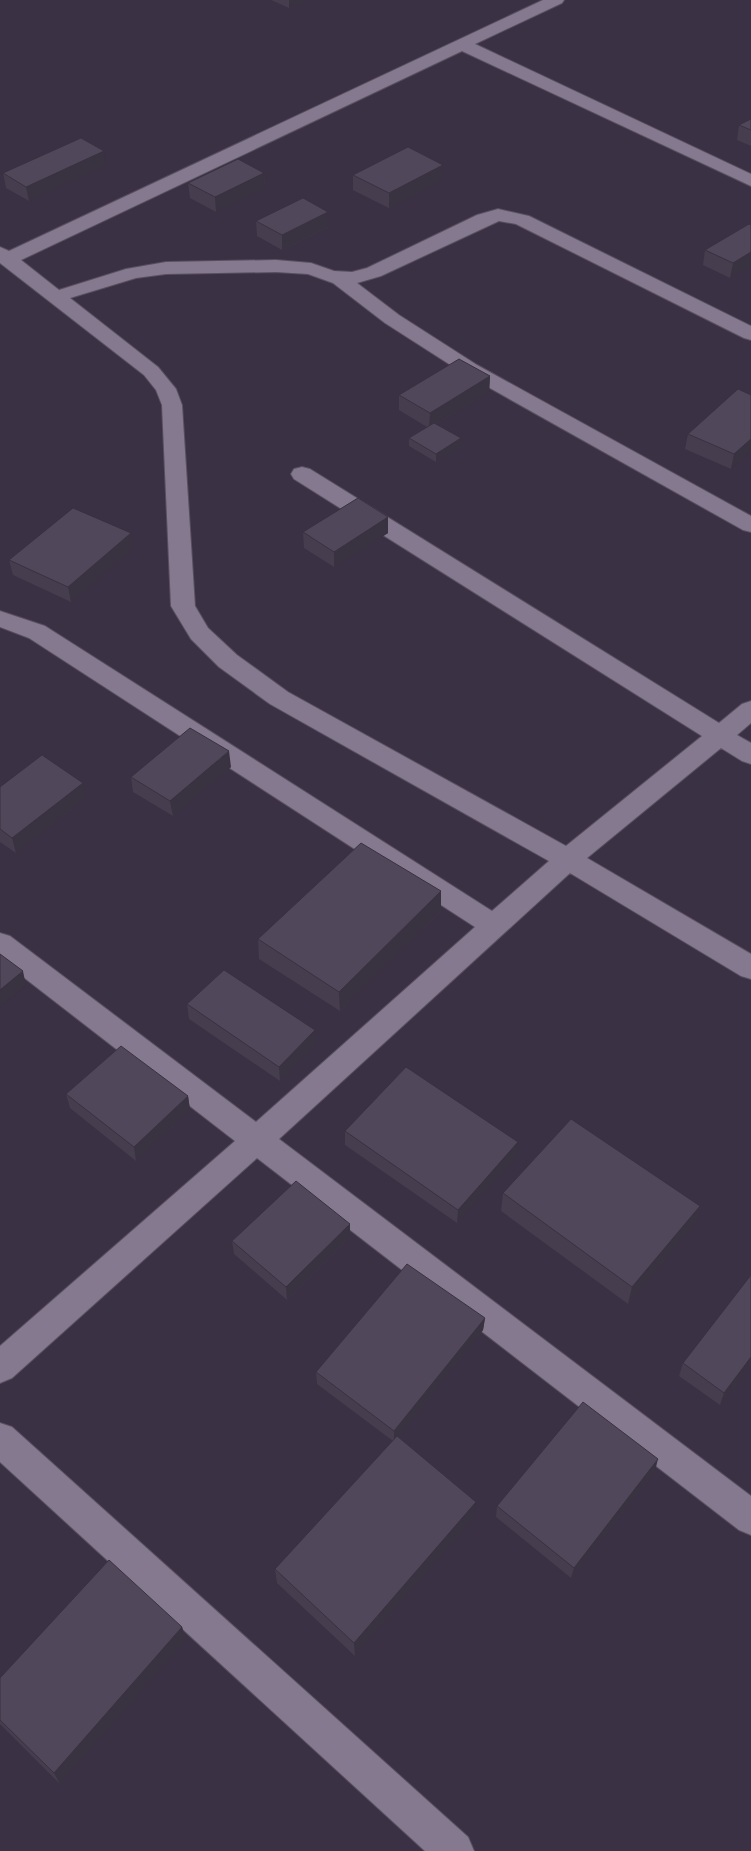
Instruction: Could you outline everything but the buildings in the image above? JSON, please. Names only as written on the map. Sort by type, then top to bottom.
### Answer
[{"type":"street","points":[[556,0],[463,45],[4,256],[151,371],[166,389],[172,404],[183,606],[199,633],[228,661],[279,698],[568,859],[751,968]]},
{"type":"street","points":[[463,45],[751,181]]},
{"type":"street","points":[[340,279],[374,272],[484,219],[498,215],[510,216],[522,220],[751,334]]},
{"type":"street","points":[[55,297],[133,273],[166,268],[276,266],[311,269],[340,279],[392,319],[470,370],[751,525]]},
{"type":"street","points":[[302,474],[751,755]]},
{"type":"street","points":[[0,619],[37,632],[494,926]]},
{"type":"street","points":[[0,1367],[568,859],[751,710]]},
{"type":"street","points":[[0,944],[751,1518]]},
{"type":"street","points":[[0,1439],[454,1851]]}]
